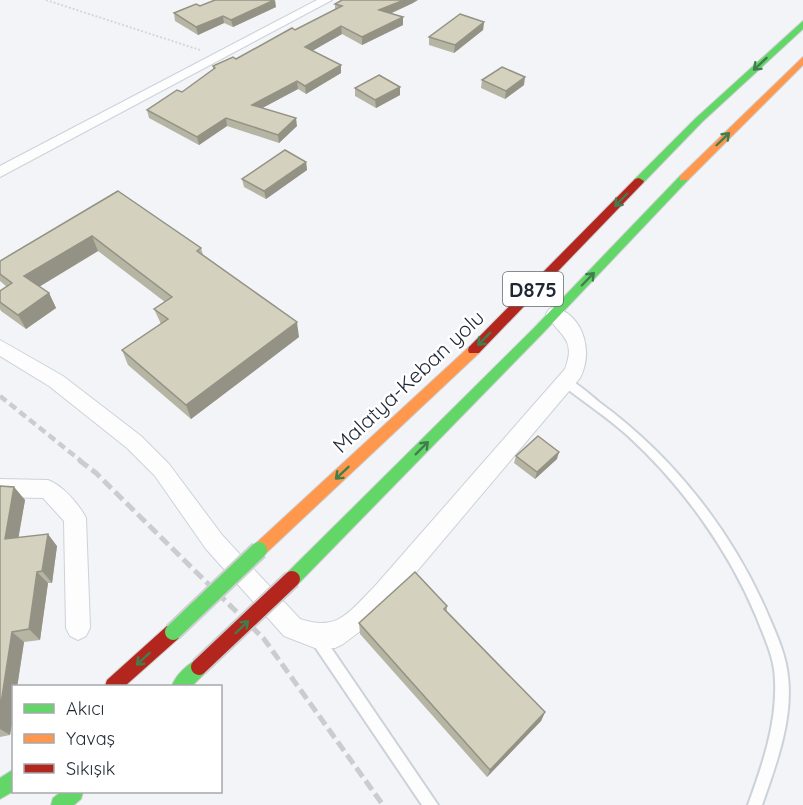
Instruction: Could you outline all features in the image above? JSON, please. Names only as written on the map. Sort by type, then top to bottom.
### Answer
[{"type":"highway","name":"Malatya-Keban yolu","points":[[115,685],[482,342],[699,120],[803,24]]},
{"type":"highway","name":"D875","points":[[182,685],[292,579],[555,314],[697,164],[803,60]]},
{"type":"highway","points":[[0,790],[12,780]]},
{"type":"highway","points":[[60,805],[73,793]]},
{"type":"street","points":[[0,172],[326,0]]},
{"type":"street","points":[[0,346],[56,381],[134,442],[162,470],[214,542],[292,628],[315,636],[335,636],[363,615],[573,373],[580,358],[578,343],[570,328],[555,314]]},
{"type":"street","points":[[0,489],[48,489],[75,518],[78,628]]},
{"type":"lane","points":[[566,382],[636,437],[712,524],[742,573],[762,615],[780,663],[782,712],[765,779],[755,805]]},
{"type":"lane","points":[[315,636],[431,805]]},
{"type":"path","points":[[46,0],[202,51],[213,59]]},
{"type":"building","points":[[215,0],[274,0],[231,20],[223,16],[196,27],[174,13],[196,4],[200,6]]},
{"type":"building","points":[[342,0],[404,0],[379,10],[403,17],[362,37],[341,26],[305,47],[341,65],[305,86],[297,81],[252,105],[296,118],[278,135],[226,118],[197,137],[147,110],[177,90],[182,92],[215,68],[213,66],[233,57],[236,59],[292,28],[295,30],[342,6],[335,4]]},
{"type":"building","points":[[460,14],[484,22],[455,45],[429,37]]},
{"type":"building","points":[[502,67],[525,77],[506,91],[482,80]]},
{"type":"building","points":[[379,75],[400,87],[375,100],[355,88]]},
{"type":"building","points":[[285,150],[306,162],[264,191],[242,179]]},
{"type":"building","points":[[118,191],[201,248],[197,251],[297,322],[186,405],[122,350],[168,319],[154,309],[172,297],[92,236],[24,276],[49,293],[18,315],[0,302],[0,291],[12,283],[0,274],[0,261]]},
{"type":"building","points":[[538,436],[559,452],[537,472],[516,456]]},
{"type":"building","points":[[0,486],[14,487],[5,539],[48,534],[42,571],[37,572],[29,629],[12,632],[0,710]]},
{"type":"building","points":[[415,572],[447,606],[444,609],[545,712],[490,770],[359,623]]},
{"type":"railway","points":[[0,396],[81,461]]},
{"type":"railway","points":[[79,460],[96,473],[264,639],[383,805]]},
{"type":"traffic: fast","points":[[639,181],[699,120],[803,24]]},
{"type":"traffic: fast","points":[[292,579],[538,331],[684,178]]},
{"type":"traffic: fast","points":[[173,632],[259,550]]},
{"type":"traffic: fast","points":[[181,685],[199,667]]},
{"type":"traffic: fast","points":[[0,790],[12,780]]},
{"type":"traffic: fast","points":[[60,805],[73,793]]},
{"type":"traffic: slow","points":[[684,178],[803,60]]},
{"type":"traffic: slow","points":[[259,550],[474,350]]},
{"type":"traffic: jam","points":[[474,350],[639,181]]},
{"type":"traffic: jam","points":[[199,667],[292,579]]},
{"type":"traffic: jam","points":[[114,685],[173,632]]}]
